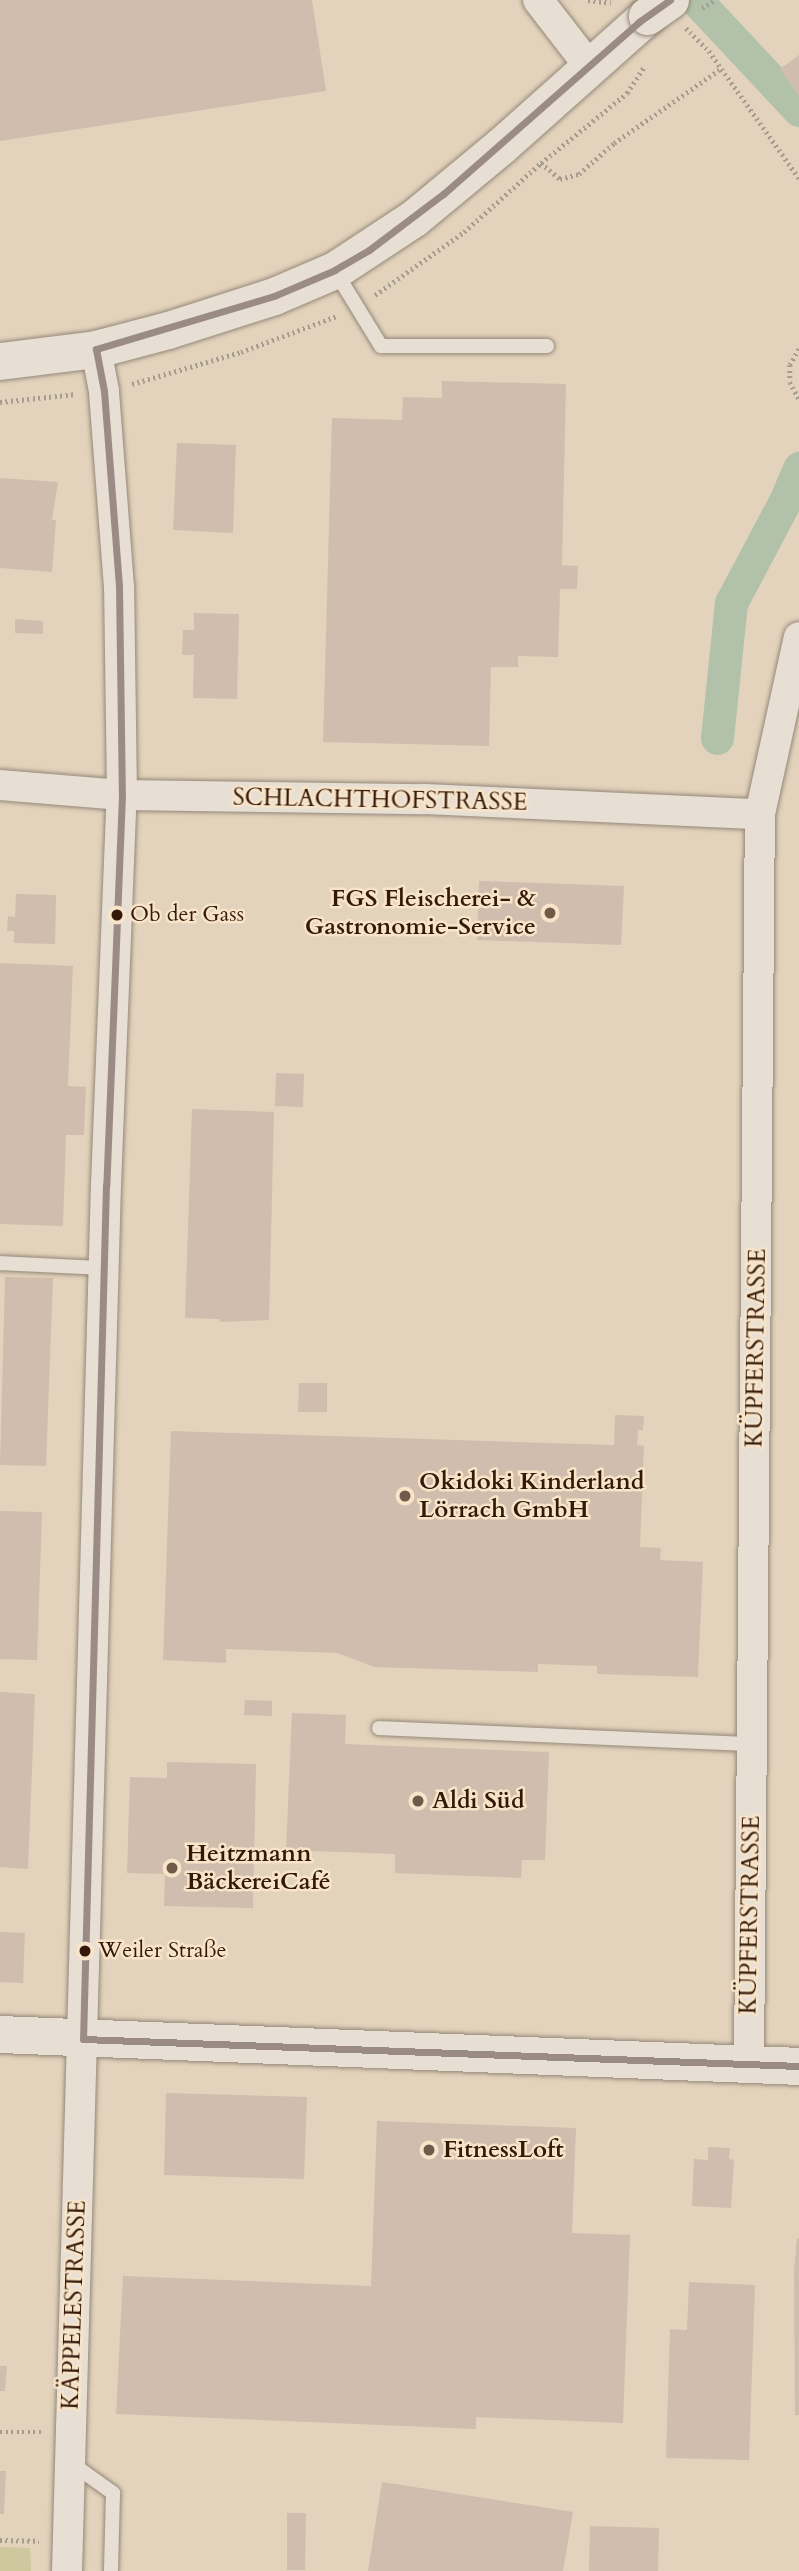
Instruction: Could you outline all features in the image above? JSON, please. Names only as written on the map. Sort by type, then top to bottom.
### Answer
[{"type":"street","points":[[538,0],[589,66]]},
{"type":"street","points":[[0,361],[96,349],[253,303],[335,270],[414,218],[655,11]]},
{"type":"street","points":[[83,2039],[103,1268],[122,795],[119,587],[104,391],[96,349]]},
{"type":"street","name":"KÜPFERSTRASSE","points":[[749,2064],[760,814],[799,637]]},
{"type":"street","name":"SCHLACHTHOFSTRASSE","points":[[0,785],[122,795],[424,799],[760,814]]},
{"type":"street","points":[[0,2035],[799,2066]]},
{"type":"street","name":"KÄPPELESTRASSE","points":[[67,2571],[69,2432],[83,2039]]},
{"type":"lane","points":[[335,270],[381,346],[547,346]]},
{"type":"lane","points":[[0,1263],[103,1268]]},
{"type":"lane","points":[[379,1728],[752,1744]]},
{"type":"lane","points":[[70,2462],[113,2493],[111,2571]]},
{"type":"path","points":[[588,0],[655,11],[709,51],[719,70],[799,178]]},
{"type":"path","points":[[0,402],[104,391],[241,352],[356,308],[464,232],[541,163],[627,93],[646,64]]},
{"type":"path","points":[[541,163],[560,179],[579,174],[614,143],[719,70]]},
{"type":"path","points":[[798,399],[790,382],[790,365],[799,349]]},
{"type":"path","points":[[0,2432],[69,2432]]},
{"type":"path","points":[[0,2540],[36,2541]]},
{"type":"shaded area","points":[[0,2547],[30,2548],[31,2571],[0,2571]]},
{"type":"building","points":[[0,0],[312,0],[326,91],[0,141]]},
{"type":"building","points":[[799,55],[799,96],[780,69]]},
{"type":"building","points":[[442,381],[566,384],[562,565],[578,566],[577,589],[560,589],[558,657],[518,656],[518,667],[491,667],[489,746],[323,742],[332,418],[402,420],[403,397],[442,398]]},
{"type":"building","points":[[177,443],[236,445],[233,533],[173,530]]},
{"type":"building","points":[[0,478],[58,482],[52,520],[56,520],[52,572],[0,568]]},
{"type":"building","points":[[194,613],[239,614],[237,699],[193,698],[194,655],[182,655],[183,630],[194,630]]},
{"type":"building","points":[[15,619],[43,621],[43,634],[15,633]]},
{"type":"building","name":"FGS Fleischerei- & Gastronomie-Service","points":[[479,881],[624,886],[621,945],[477,940]]},
{"type":"building","points":[[16,894],[56,895],[55,944],[14,943],[14,931],[7,931],[8,916],[15,917]]},
{"type":"building","points":[[0,963],[73,966],[68,1086],[86,1087],[84,1135],[66,1135],[63,1226],[0,1224]]},
{"type":"building","points":[[276,1073],[304,1074],[303,1107],[275,1106]]},
{"type":"building","points":[[192,1109],[274,1112],[269,1320],[221,1322],[219,1319],[185,1318]]},
{"type":"building","points":[[5,1277],[53,1278],[46,1466],[0,1465]]},
{"type":"building","points":[[299,1383],[327,1383],[327,1412],[298,1412]]},
{"type":"building","name":"Okidoki Kinderland Lörrach GmbH","points":[[615,1415],[644,1416],[643,1430],[638,1430],[637,1445],[644,1446],[640,1547],[661,1548],[660,1560],[703,1562],[698,1677],[597,1674],[597,1666],[538,1664],[538,1672],[374,1667],[337,1653],[226,1649],[226,1663],[163,1660],[171,1431],[614,1445]]},
{"type":"building","points":[[0,1511],[42,1512],[37,1660],[0,1659]]},
{"type":"building","points":[[0,1692],[35,1694],[28,1869],[0,1867]]},
{"type":"building","points":[[245,1700],[272,1701],[272,1716],[244,1715]]},
{"type":"building","name":"Aldi Süd","points":[[292,1713],[346,1715],[345,1744],[549,1752],[545,1860],[522,1860],[521,1878],[395,1873],[395,1854],[286,1850]]},
{"type":"building","points":[[167,1762],[256,1764],[253,1908],[164,1906],[165,1874],[127,1873],[130,1777],[167,1778]]},
{"type":"building","points":[[0,1932],[25,1933],[23,1983],[0,1982]]},
{"type":"building","points":[[166,2093],[307,2097],[304,2179],[164,2175]]},
{"type":"building","points":[[377,2121],[576,2128],[572,2233],[630,2235],[623,2423],[476,2417],[476,2429],[116,2414],[123,2276],[371,2286]]},
{"type":"building","points":[[708,2147],[730,2148],[729,2159],[734,2160],[731,2208],[692,2206],[694,2159],[708,2160]]},
{"type":"building","points":[[797,2238],[799,2415],[795,2415],[794,2271]]},
{"type":"building","points":[[689,2282],[755,2285],[749,2460],[666,2458],[670,2329],[687,2330]]},
{"type":"building","points":[[0,2366],[7,2366],[5,2391],[0,2391]]},
{"type":"building","points":[[0,2471],[6,2471],[4,2514],[0,2514]]},
{"type":"building","points":[[382,2482],[573,2512],[563,2571],[368,2571]]},
{"type":"building","points":[[287,2513],[306,2513],[305,2570],[287,2570]]},
{"type":"building","points":[[590,2526],[659,2528],[658,2571],[589,2571]]},
{"type":"waterway","points":[[696,0],[799,110]]},
{"type":"waterway","points":[[717,738],[731,603],[786,499],[799,468]]},
{"type":"transit line","points":[[670,0],[639,22],[443,194],[369,250],[335,270],[274,296],[96,349],[104,391],[119,587],[122,795],[106,1185],[83,2039],[799,2066]]},
{"type":"place","name":"FGS Fleischerei- & Gastronomie-Service","points":[[550,913]]},
{"type":"place","name":"Ob der Gass","points":[[117,915]]},
{"type":"place","name":"Okidoki Kinderland Lörrach GmbH","points":[[405,1496]]},
{"type":"place","name":"Aldi Süd","points":[[418,1801]]},
{"type":"place","name":"Heitzmann BäckereiCafé","points":[[172,1868]]},
{"type":"place","name":"Weiler Straße","points":[[85,1951]]},
{"type":"place","name":"FitnessLoft","points":[[429,2150]]}]
